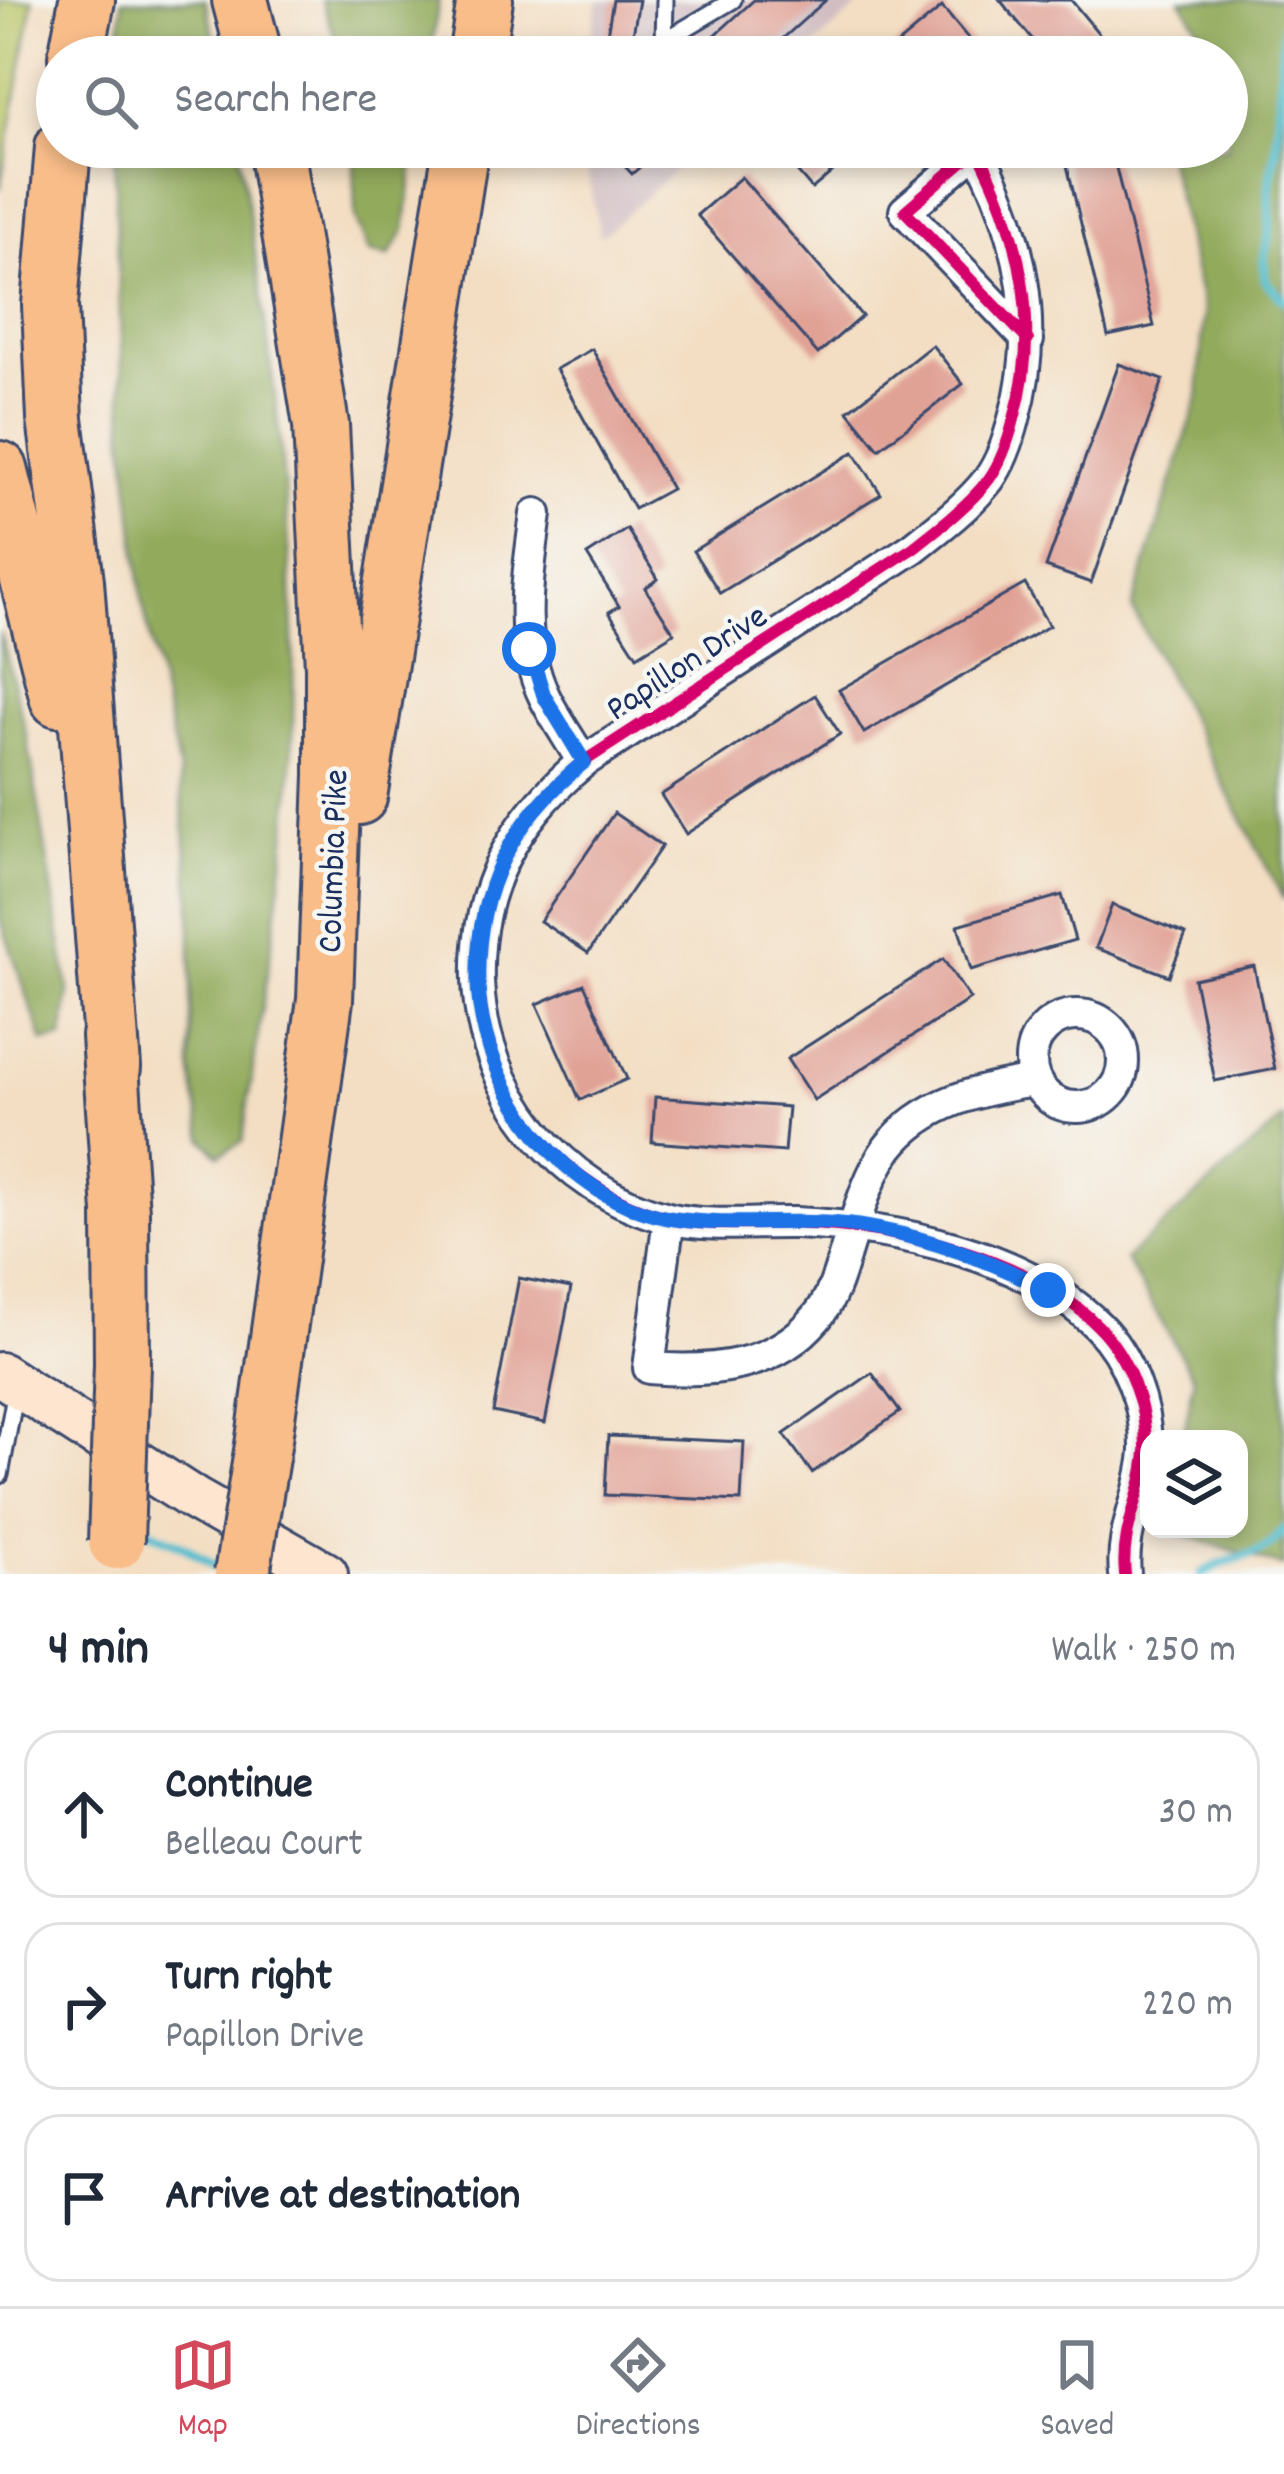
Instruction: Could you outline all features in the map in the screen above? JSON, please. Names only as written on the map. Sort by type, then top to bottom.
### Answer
[{"type":"highway","points":[[80,36],[87,0]]},
{"type":"highway","points":[[240,0],[249,36]]},
{"type":"highway","points":[[479,36],[485,0]]},
{"type":"highway","points":[[61,168],[50,305],[55,419],[76,581],[122,1212],[114,1558]]},
{"type":"highway","name":"Columbia Pike","points":[[242,1574],[325,1000],[333,667],[321,425],[279,168]]},
{"type":"highway","points":[[325,1000],[458,168]]},
{"type":"highway","points":[[0,469],[56,692],[88,878],[113,1068]]},
{"type":"main road","points":[[8,1381],[194,1499],[326,1574]]},
{"type":"street","name":"Papillon Drive","points":[[954,168],[905,211],[1028,340]]},
{"type":"street","name":"Papillon Drive","points":[[987,168],[1012,231],[1024,285],[1028,340],[1022,392],[992,476],[961,510],[914,548],[584,762],[545,794],[515,832],[496,872],[484,913],[479,1008],[500,1079],[548,1148],[623,1202],[669,1218],[854,1226],[918,1238],[1006,1268],[1098,1325],[1132,1378],[1146,1450],[1126,1528],[1125,1574]]},
{"type":"street","points":[[536,514],[525,602],[529,649],[544,696],[584,762]]},
{"type":"street","points":[[669,1218],[649,1368],[701,1372],[743,1364],[788,1346],[820,1314],[871,1178],[889,1147],[940,1105],[988,1088],[1035,1081]]},
{"type":"lane","points":[[664,36],[665,0]]},
{"type":"lane","points":[[672,36],[733,0]]},
{"type":"lane","points":[[0,1474],[8,1381]]},
{"type":"shaded area","points":[[598,0],[866,0],[826,36],[592,36]]},
{"type":"shaded area","points":[[586,168],[677,168],[600,237]]},
{"type":"green space","points":[[0,0],[33,0],[0,190]]},
{"type":"green space","points":[[122,0],[205,0],[214,36],[120,36]]},
{"type":"green space","points":[[321,0],[439,0],[433,36],[335,36]]},
{"type":"green space","points":[[1181,0],[1284,0],[1284,900],[1132,608],[1198,398],[1204,312],[1170,168],[1248,168],[1248,36],[1205,36]]},
{"type":"green space","points":[[115,168],[241,168],[281,453],[294,685],[289,809],[243,1141],[219,1155],[203,1138],[191,1068],[191,897],[179,770],[142,601],[124,431]]},
{"type":"green space","points":[[354,168],[413,168],[405,230],[389,256],[369,252],[355,218]]},
{"type":"green space","points":[[0,632],[27,736],[69,991],[63,1038],[43,1042],[0,918]]},
{"type":"green space","points":[[1284,1118],[1284,1567],[1195,1538],[1248,1538],[1248,1430],[1185,1430],[1194,1378],[1125,1259]]},
{"type":"building","points":[[613,0],[639,0],[633,36],[607,36]]},
{"type":"building","points":[[754,0],[826,0],[786,36],[714,36]]},
{"type":"building","points":[[1000,0],[1071,0],[1101,36],[1030,36]]},
{"type":"building","points":[[942,7],[966,36],[907,36]]},
{"type":"building","points":[[794,168],[837,168],[812,189]]},
{"type":"building","points":[[1068,168],[1116,168],[1154,326],[1108,336]]},
{"type":"building","points":[[741,177],[862,316],[818,354],[697,215]]},
{"type":"building","points":[[932,345],[963,384],[879,449],[848,411]]},
{"type":"building","points":[[592,349],[671,489],[634,509],[556,369]]},
{"type":"building","points":[[1119,364],[1163,380],[1091,583],[1046,567]]},
{"type":"building","points":[[854,452],[881,494],[720,593],[693,551]]},
{"type":"building","points":[[627,529],[658,579],[645,588],[674,633],[637,656],[609,612],[619,606],[587,555]]},
{"type":"building","points":[[1025,584],[1049,626],[864,733],[839,690]]},
{"type":"building","points":[[815,695],[840,734],[686,834],[661,795]]},
{"type":"building","points":[[614,813],[662,846],[588,953],[540,921]]},
{"type":"building","points":[[1062,895],[1075,940],[971,970],[958,925]]},
{"type":"building","points":[[1112,905],[1186,934],[1169,976],[1096,948]]},
{"type":"building","points":[[943,959],[970,999],[814,1100],[787,1059]]},
{"type":"building","points":[[1254,966],[1275,1069],[1215,1081],[1194,979]]},
{"type":"building","points":[[584,984],[627,1079],[580,1100],[537,1004]]},
{"type":"building","points":[[655,1097],[788,1107],[784,1152],[652,1142]]},
{"type":"building","points":[[519,1278],[571,1288],[545,1423],[493,1412]]},
{"type":"building","points":[[872,1373],[900,1412],[812,1473],[784,1434]]},
{"type":"building","points":[[608,1436],[744,1442],[741,1501],[605,1495]]},
{"type":"waterway","points":[[1284,25],[1264,258],[1265,280],[1284,300]]},
{"type":"waterway","points":[[135,1524],[184,1546],[226,1573]]},
{"type":"waterway","points":[[1201,1574],[1268,1546],[1284,1529]]},
{"type":"cycle path","points":[[955,168],[905,211],[1026,338]]},
{"type":"cycle path","points":[[986,168],[1015,247],[1026,338]]},
{"type":"cycle path","points":[[1026,338],[1022,384],[1010,434],[993,472],[963,507],[913,548],[583,762],[537,808],[492,886],[483,916],[478,981],[494,1061],[511,1097],[561,1160],[593,1185],[629,1205],[684,1221],[833,1226],[956,1249],[1034,1280],[1098,1326],[1127,1367],[1145,1434],[1125,1574]]},
{"type":"route","points":[[529,649],[544,696],[584,762],[545,794],[515,832],[484,913],[479,1008],[500,1079],[521,1115],[548,1148],[584,1178],[623,1202],[669,1218],[854,1226],[918,1238],[1006,1268],[1048,1290]]}]
